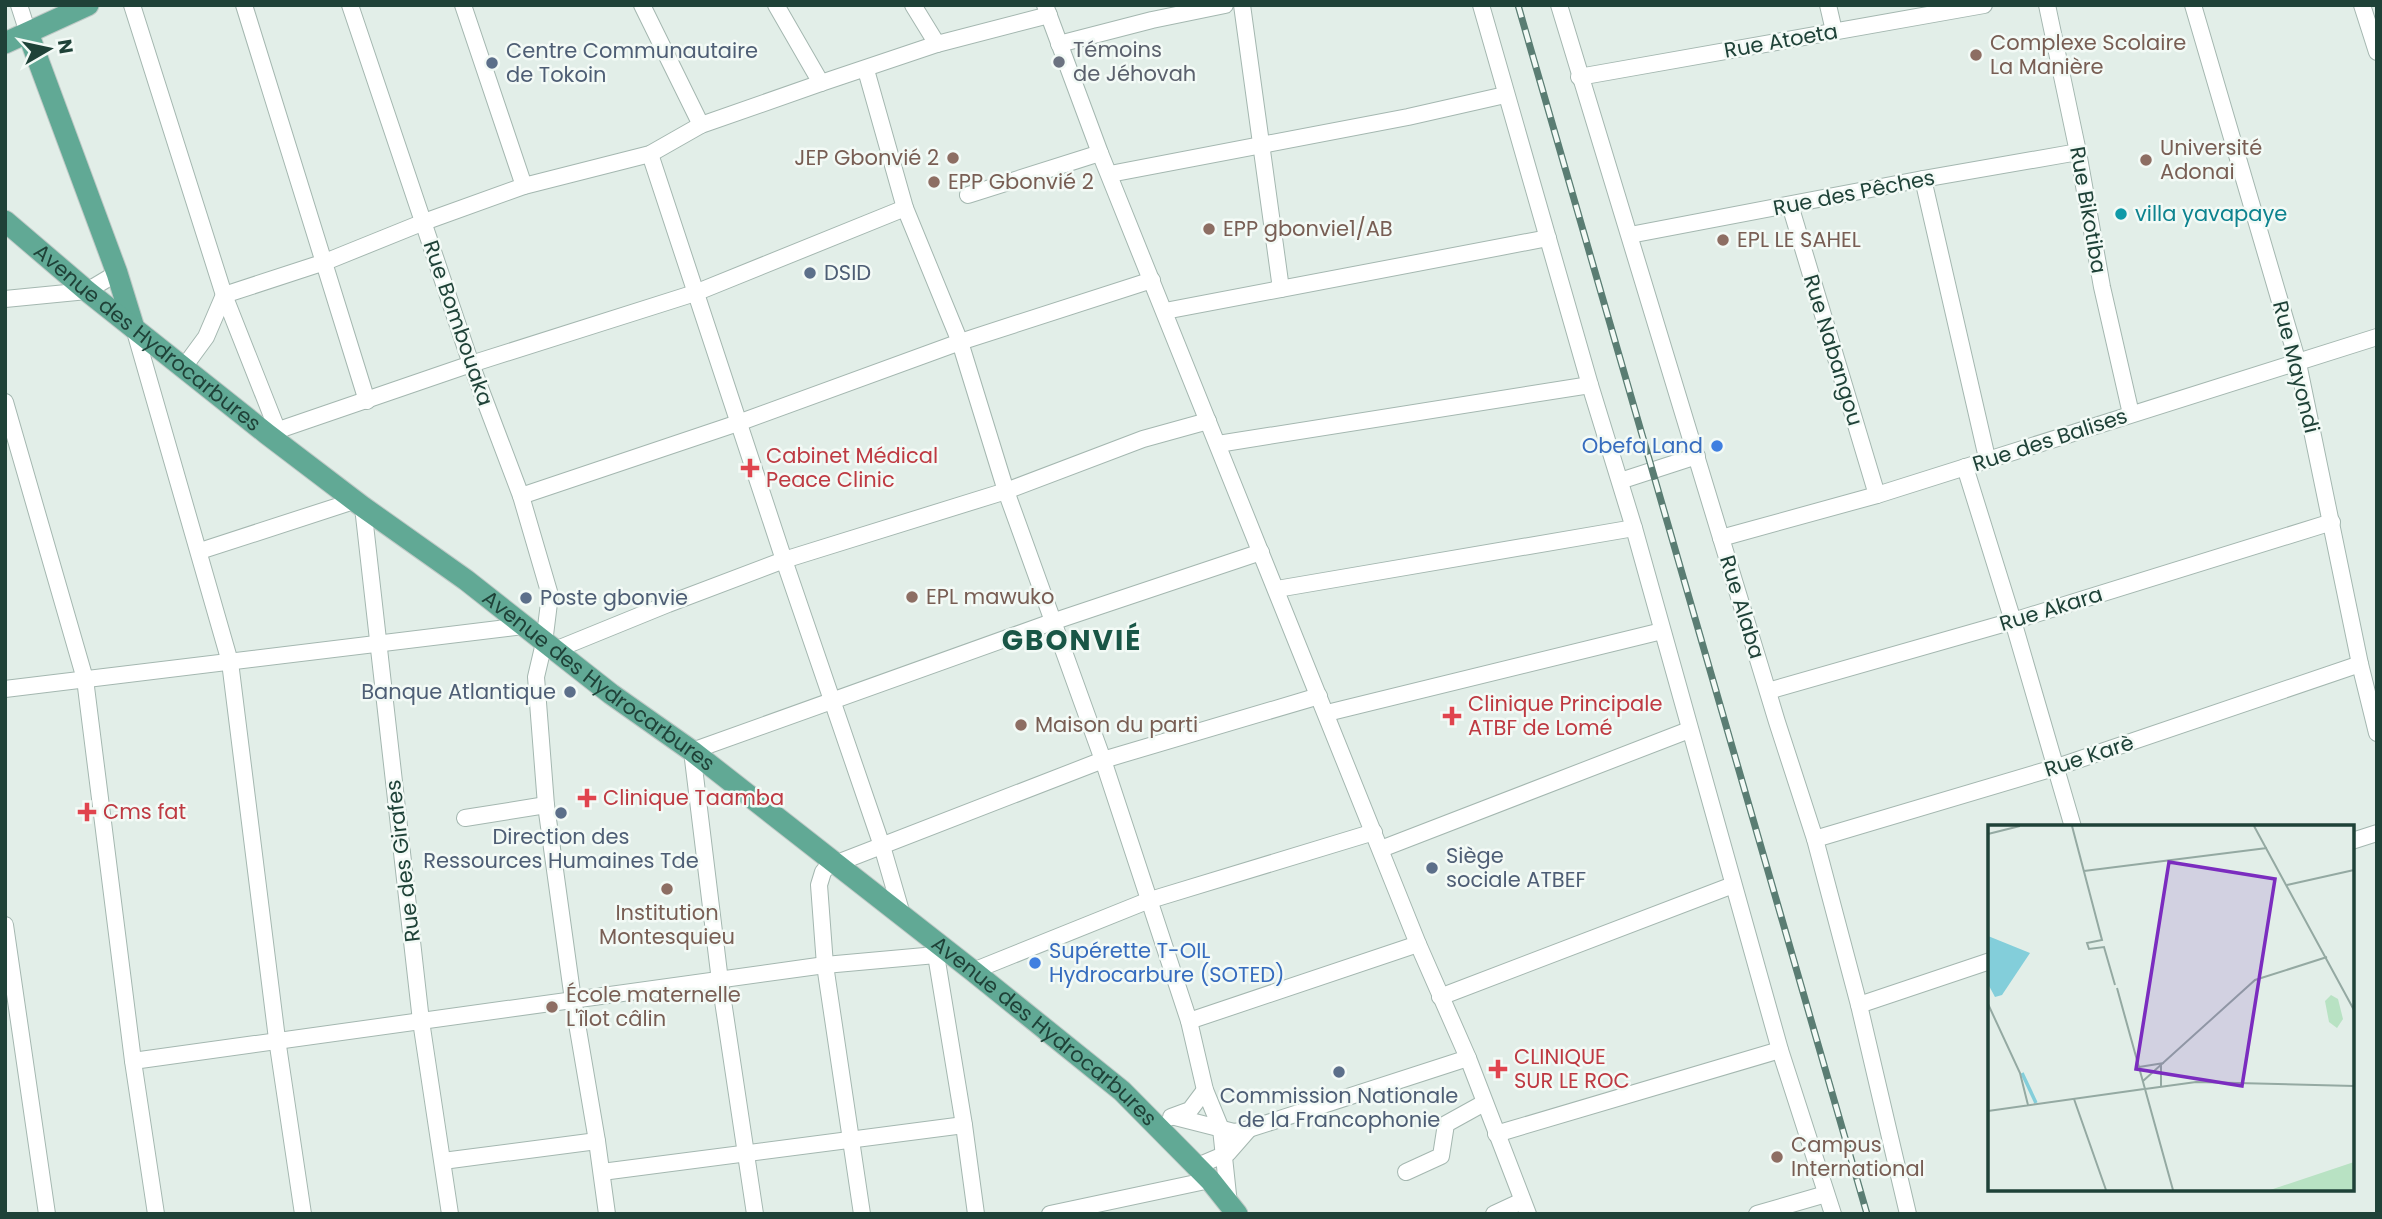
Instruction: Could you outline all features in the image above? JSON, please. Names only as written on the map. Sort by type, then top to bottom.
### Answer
[{"type":"main road","points":[[5,43],[88,5]]},
{"type":"main road","points":[[29,33],[117,273],[134,328]]},
{"type":"main road","name":"Avenue des Hydrocarbures","points":[[5,220],[87,291],[184,368],[272,432],[359,504],[466,580],[611,694],[692,751],[903,918],[937,950],[973,971],[1122,1091],[1203,1174],[1233,1209]]},
{"type":"street","points":[[19,5],[29,33]]},
{"type":"street","points":[[132,5],[224,295],[272,432],[471,364],[695,293],[905,208]]},
{"type":"street","points":[[244,5],[367,401]]},
{"type":"street","name":"Rue Bombouaka","points":[[350,5],[471,364],[521,496],[550,595],[550,646],[536,677],[546,805],[607,1214]]},
{"type":"street","points":[[463,5],[524,186]]},
{"type":"street","points":[[642,5],[701,125]]},
{"type":"street","points":[[776,5],[821,83]]},
{"type":"street","points":[[913,5],[937,44]]},
{"type":"street","points":[[1059,44],[1149,13],[1225,5]]},
{"type":"street","points":[[1242,5],[1281,289]]},
{"type":"street","points":[[1481,5],[1634,528],[1780,1050],[1833,1214]]},
{"type":"street","name":"Rue Alaba","points":[[1559,5],[1815,839],[1859,1005],[1908,1214]]},
{"type":"street","points":[[1828,5],[1833,32]]},
{"type":"street","name":"Rue Atoeta","points":[[1579,77],[1984,5]]},
{"type":"street","name":"Rue Bikotiba","points":[[2048,5],[2102,287],[2131,414]]},
{"type":"street","name":"Rue Mayondi","points":[[2193,5],[2298,363],[2360,664],[2377,733]]},
{"type":"street","points":[[2362,5],[2377,52]]},
{"type":"street","points":[[184,368],[206,337],[224,295],[324,262],[524,186],[650,154],[701,125],[937,44],[1047,10],[1100,153],[1153,279],[1418,944],[1468,1058],[1525,1207],[1494,1214]]},
{"type":"street","points":[[866,70],[905,208],[960,342],[1006,491],[1103,760],[1147,901],[1189,1021],[1205,1090],[1221,1129],[1233,1209]]},
{"type":"street","points":[[1110,174],[1262,146],[1506,95]]},
{"type":"street","name":"Rue des Pêches","points":[[1630,235],[2078,152]]},
{"type":"street","points":[[968,195],[1100,153]]},
{"type":"street","points":[[650,154],[903,918]]},
{"type":"street","points":[[1923,179],[1987,458]]},
{"type":"street","name":"Rue Nabangou","points":[[1790,205],[1877,495]]},
{"type":"street","points":[[1165,311],[1548,238]]},
{"type":"street","points":[[5,299],[87,291],[117,273]]},
{"type":"street","points":[[521,496],[738,423],[960,342],[1153,279]]},
{"type":"street","points":[[134,328],[230,662],[277,1039],[303,1214]]},
{"type":"street","name":"Rue des Balises","points":[[1721,538],[1877,495],[1987,458],[2377,337]]},
{"type":"street","points":[[1219,444],[1590,385]]},
{"type":"street","points":[[5,402],[85,679],[133,1061],[156,1214]]},
{"type":"street","points":[[550,646],[784,560],[1006,491],[1143,439],[1208,421]]},
{"type":"street","points":[[1620,481],[1697,456]]},
{"type":"street","points":[[1965,467],[2072,825]]},
{"type":"street","points":[[200,551],[359,504]]},
{"type":"street","name":"Rue des Girafes","points":[[359,504],[421,1021],[450,1214]]},
{"type":"street","name":"Rue Akara","points":[[1768,691],[2013,621],[2332,522]]},
{"type":"street","points":[[1277,589],[1634,528]]},
{"type":"street","points":[[755,1214],[720,981],[692,751],[1052,622],[1261,552]]},
{"type":"street","points":[[5,689],[523,626]]},
{"type":"street","points":[[1327,713],[1662,631]]},
{"type":"street","name":"Rue Karè","points":[[1815,839],[2057,768],[2360,664]]},
{"type":"street","points":[[862,1214],[825,965],[820,885],[823,872],[833,863],[1103,760],[1320,696]]},
{"type":"street","points":[[1381,849],[1689,730]]},
{"type":"street","points":[[465,818],[546,805]]},
{"type":"street","points":[[973,971],[1147,901],[1374,832]]},
{"type":"street","points":[[2354,840],[2377,833]]},
{"type":"street","points":[[1440,996],[1733,885]]},
{"type":"street","points":[[5,925],[47,1214]]},
{"type":"street","points":[[1189,1021],[1418,944]]},
{"type":"street","points":[[133,1061],[937,950],[976,1214]]},
{"type":"street","points":[[1859,1005],[1988,962]]},
{"type":"street","points":[[1496,1134],[1780,1050]]},
{"type":"street","points":[[1148,1116],[1175,1117],[1234,1132],[1468,1058]]},
{"type":"street","points":[[1175,1117],[1190,1110],[1205,1090]]},
{"type":"street","points":[[1406,1172],[1441,1156],[1447,1124],[1484,1103]]},
{"type":"street","points":[[601,1172],[964,1125]]},
{"type":"street","points":[[1050,1214],[1113,1208],[1203,1174],[1228,1153],[1249,1129]]},
{"type":"street","points":[[443,1161],[597,1141]]},
{"type":"street","points":[[1757,1214],[1826,1194]]},
{"type":"railway","points":[[1518,5],[1867,1214]]},
{"type":"place","name":"Complexe Scolaire La Manière","points":[[1976,55]]},
{"type":"place","name":"Témoins de Jéhovah","points":[[1059,62]]},
{"type":"place","name":"Centre Communautaire de Tokoin","points":[[492,63]]},
{"type":"place","name":"JEP Gbonvié 2","points":[[953,158]]},
{"type":"place","name":"Université Adonai","points":[[2146,160]]},
{"type":"place","name":"EPP Gbonvié 2","points":[[934,182]]},
{"type":"place","name":"villa yavapaye","points":[[2121,214]]},
{"type":"place","name":"EPP gbonvie1/AB","points":[[1209,229]]},
{"type":"place","name":"EPL LE SAHEL","points":[[1723,240]]},
{"type":"place","name":"DSID","points":[[810,273]]},
{"type":"place","name":"Obefa Land","points":[[1717,446]]},
{"type":"place","name":"Cabinet Médical Peace Clinic","points":[[750,468]]},
{"type":"place","name":"EPL mawuko","points":[[912,597]]},
{"type":"place","name":"Poste gbonvie","points":[[526,598]]},
{"type":"place","name":"Banque Atlantique","points":[[570,692]]},
{"type":"place","name":"Clinique Principale ATBF de Lomé","points":[[1452,716]]},
{"type":"place","name":"Maison du parti","points":[[1021,725]]},
{"type":"place","name":"Clinique Taamba","points":[[587,798]]},
{"type":"place","name":"Cms fat","points":[[87,812]]},
{"type":"place","name":"Direction des Ressources Humaines Tde","points":[[561,813]]},
{"type":"place","name":"Siège sociale ATBEF","points":[[1432,868]]},
{"type":"place","name":"Institution Montesquieu","points":[[667,889]]},
{"type":"place","name":"Supérette T-OIL Hydrocarbure (SOTED)","points":[[1035,963]]},
{"type":"place","name":"École maternelle L'îlot câlin","points":[[552,1007]]},
{"type":"place","name":"CLINIQUE SUR LE ROC","points":[[1498,1069]]},
{"type":"place","name":"Commission Nationale de la Francophonie","points":[[1339,1072]]},
{"type":"place","name":"Campus International","points":[[1777,1157]]},
{"type":"district","name":"GBONVIÉ","points":[[1072,640]]}]
